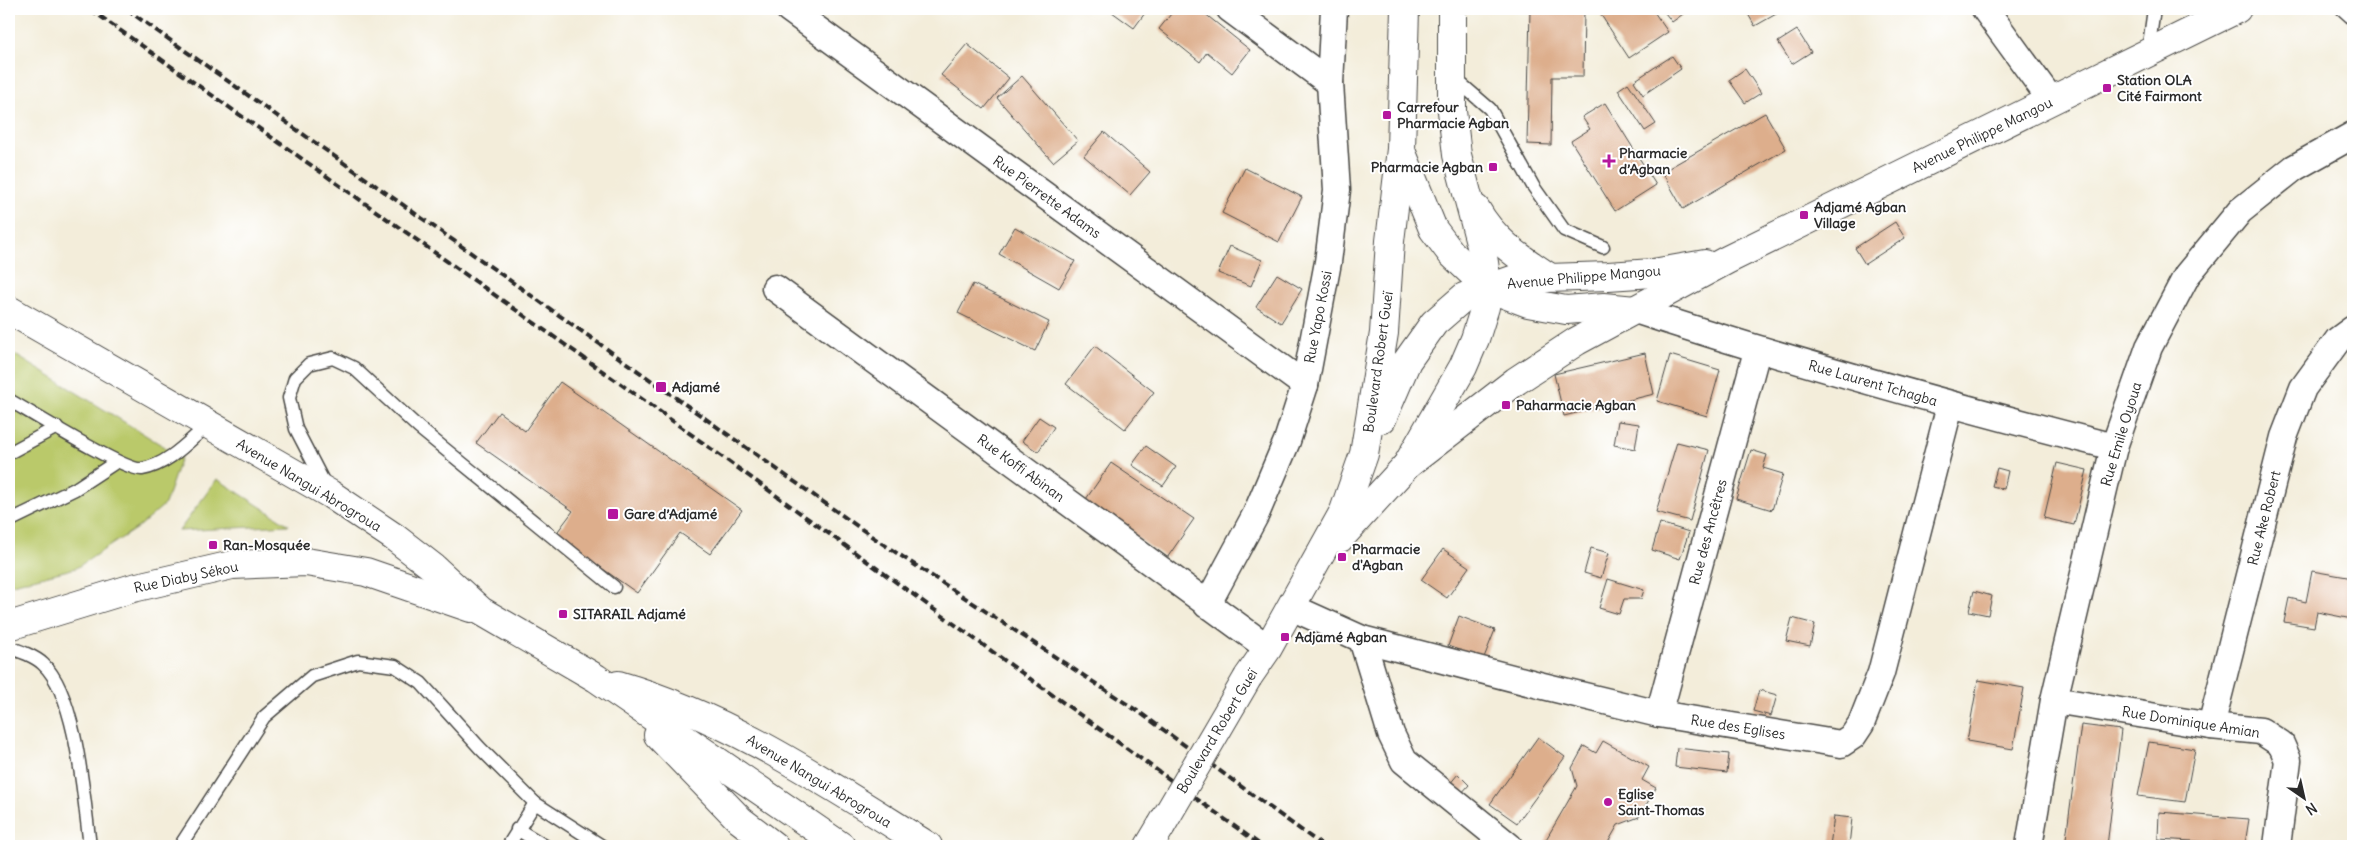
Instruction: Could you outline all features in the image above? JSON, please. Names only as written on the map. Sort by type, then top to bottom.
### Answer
[{"type":"main road","name":"Boulevard Robert Gueï","points":[[1155,836],[1248,677],[1268,648],[1315,565],[1344,511],[1364,454],[1374,405],[1384,334],[1390,241],[1401,149],[1405,9]]},
{"type":"main road","name":"Boulevard Robert Gueï","points":[[1315,565],[1407,465],[1463,367],[1483,316],[1488,288],[1482,250],[1464,188],[1457,155],[1451,76],[1452,9]]},
{"type":"main road","name":"Avenue Philippe Mangou","points":[[1488,288],[1528,303],[1566,310],[1604,307],[1635,310],[1727,260],[2237,9]]},
{"type":"main road","name":"Boulevard Robert Gueï","points":[[1401,149],[1434,229],[1451,253],[1488,288]]},
{"type":"main road","points":[[1464,188],[1484,224],[1513,253],[1549,277]]},
{"type":"main road","name":"Avenue Philippe Mangou","points":[[1488,288],[1515,279],[1577,278],[1652,272],[1727,260]]},
{"type":"main road","points":[[1364,454],[1407,361],[1434,323],[1464,297],[1488,288]]},
{"type":"main road","name":"Avenue Nangui Abrogroua","points":[[9,310],[330,494],[394,537],[434,568],[481,612],[596,678],[630,704],[841,846]]},
{"type":"main road","points":[[1407,465],[1516,381],[1577,341],[1635,310]]},
{"type":"main road","name":"Rue Diaby Sékou","points":[[9,626],[133,588],[232,565],[306,562],[366,572],[481,612]]},
{"type":"main road","name":"Avenue Nangui Abrogroua","points":[[596,678],[682,706],[771,748],[928,846]]},
{"type":"main road","points":[[630,704],[740,820],[774,846]]},
{"type":"street","name":"Rue Pierrette Adams","points":[[789,9],[1305,385]]},
{"type":"street","points":[[1230,9],[1330,83]]},
{"type":"street","name":"Rue Yapo Kossi","points":[[1207,605],[1256,514],[1288,441],[1305,385],[1328,262],[1337,190],[1330,83],[1334,9]]},
{"type":"street","points":[[1985,9],[2051,100]]},
{"type":"street","name":"Rue Emile Oyoua","points":[[2029,846],[2054,700],[2114,447],[2149,348],[2187,276],[2240,211],[2294,168],[2353,134]]},
{"type":"street","name":"Rue Koffi Abinan","points":[[775,288],[1268,648]]},
{"type":"street","name":"Rue Laurent Tchagba","points":[[1635,310],[1757,350],[1950,405],[2114,447]]},
{"type":"street","name":"Rue Ake Robert","points":[[2211,726],[2284,437],[2303,388],[2338,340],[2353,329]]},
{"type":"street","name":"Rue des Ancêtres","points":[[1659,714],[1757,350]]},
{"type":"street","name":"Rue des Eglises","points":[[1291,608],[1362,638],[1659,714],[1841,744],[1852,736],[1861,724],[1881,673],[1950,405]]},
{"type":"street","points":[[1362,638],[1391,734],[1404,761],[1477,823],[1509,846]]},
{"type":"street","name":"Rue Dominique Amian","points":[[2054,700],[2211,726],[2261,731],[2281,744],[2288,760],[2277,846]]},
{"type":"lane","points":[[2148,52],[2154,9]]},
{"type":"lane","points":[[2342,9],[2353,19]]},
{"type":"lane","points":[[1451,76],[1490,109],[1533,186],[1564,230],[1603,247]]},
{"type":"lane","points":[[330,494],[296,430],[289,398],[295,378],[309,364],[333,358],[354,368],[419,428],[614,587]]},
{"type":"lane","points":[[9,400],[116,462],[141,470],[169,458],[209,424]]},
{"type":"lane","points":[[9,453],[57,427]]},
{"type":"lane","points":[[9,521],[74,489],[116,462]]},
{"type":"lane","points":[[9,648],[43,663],[63,694],[77,750],[90,846]]},
{"type":"lane","points":[[180,846],[264,717],[312,676],[358,661],[395,666],[421,683],[480,748],[535,803],[602,846]]},
{"type":"lane","points":[[508,846],[535,803]]},
{"type":"lane","points":[[517,829],[545,846]]},
{"type":"green space","points":[[9,351],[181,457],[165,504],[140,526],[76,568],[9,585]]},
{"type":"green space","points":[[217,479],[289,525],[179,531]]},
{"type":"building","points":[[1108,9],[1148,9],[1134,28]]},
{"type":"building","points":[[1175,9],[1199,9],[1250,50],[1232,73],[1207,52],[1200,62],[1159,29]]},
{"type":"building","points":[[1530,9],[1584,9],[1583,77],[1552,77],[1551,145],[1527,144]]},
{"type":"building","points":[[1610,9],[1652,9],[1668,32],[1629,58],[1601,15]]},
{"type":"building","points":[[1662,9],[1690,9],[1672,22]]},
{"type":"building","points":[[1745,9],[1785,9],[1755,26]]},
{"type":"building","points":[[1797,30],[1811,52],[1792,64],[1778,42]]},
{"type":"building","points":[[967,44],[1009,78],[984,109],[941,75]]},
{"type":"building","points":[[1672,56],[1681,69],[1643,95],[1634,81]]},
{"type":"building","points":[[1745,69],[1761,93],[1745,103],[1729,80]]},
{"type":"building","points":[[1022,76],[1078,141],[1053,162],[997,98]]},
{"type":"building","points":[[1628,83],[1656,124],[1645,131],[1618,90]]},
{"type":"building","points":[[1605,103],[1656,185],[1615,211],[1571,141],[1590,129],[1582,117]]},
{"type":"building","points":[[1765,113],[1786,149],[1683,209],[1662,172]]},
{"type":"building","points":[[1104,132],[1150,172],[1130,195],[1084,156]]},
{"type":"building","points":[[1245,168],[1302,197],[1279,242],[1222,213]]},
{"type":"building","points":[[1895,222],[1905,238],[1865,264],[1855,248]]},
{"type":"building","points":[[1015,227],[1075,261],[1059,288],[999,254]]},
{"type":"building","points":[[1230,246],[1262,260],[1251,286],[1218,273]]},
{"type":"building","points":[[1277,274],[1302,289],[1281,323],[1256,307]]},
{"type":"building","points":[[973,284],[1049,322],[1035,351],[958,313]]},
{"type":"building","points":[[1095,346],[1154,392],[1125,429],[1066,384]]},
{"type":"building","points":[[1645,353],[1654,394],[1564,416],[1554,374]]},
{"type":"building","points":[[1670,355],[1720,370],[1707,416],[1657,401]]},
{"type":"building","points":[[560,382],[742,510],[710,554],[680,533],[637,593],[555,535],[573,511],[476,443],[499,412],[525,431]]},
{"type":"building","points":[[1039,417],[1054,427],[1038,452],[1022,441]]},
{"type":"building","points":[[1618,421],[1639,424],[1635,449],[1614,445]]},
{"type":"building","points":[[1677,442],[1709,450],[1690,521],[1656,512]]},
{"type":"building","points":[[1146,446],[1176,467],[1163,486],[1132,465]]},
{"type":"building","points":[[1751,450],[1767,455],[1763,468],[1783,474],[1772,510],[1736,499]]},
{"type":"building","points":[[1111,463],[1194,519],[1167,558],[1084,502]]},
{"type":"building","points":[[2057,463],[2087,470],[2074,525],[2044,518]]},
{"type":"building","points":[[1997,468],[2008,471],[2004,489],[1992,486]]},
{"type":"building","points":[[1660,523],[1689,532],[1680,559],[1652,550]]},
{"type":"building","points":[[1591,548],[1609,553],[1601,578],[1584,573]]},
{"type":"building","points":[[1443,549],[1469,567],[1447,598],[1421,580]]},
{"type":"building","points":[[2312,571],[2353,578],[2352,619],[2317,612],[2314,627],[2284,622],[2289,598],[2306,602]]},
{"type":"building","points":[[1608,579],[1644,590],[1641,599],[1624,599],[1619,614],[1599,608]]},
{"type":"building","points":[[1974,591],[1992,596],[1988,615],[1969,611]]},
{"type":"building","points":[[1459,616],[1495,630],[1483,660],[1448,646]]},
{"type":"building","points":[[1792,618],[1815,624],[1810,646],[1786,641]]},
{"type":"building","points":[[1978,680],[2024,688],[2013,749],[1967,741]]},
{"type":"building","points":[[1759,690],[1777,695],[1771,716],[1753,711]]},
{"type":"building","points":[[2081,725],[2121,730],[2107,846],[2065,846]]},
{"type":"building","points":[[1538,737],[1565,757],[1517,823],[1490,804]]},
{"type":"building","name":"Eglise Saint-Thomas","points":[[1603,741],[1649,767],[1642,780],[1656,788],[1639,817],[1618,825],[1606,846],[1550,846],[1544,843],[1577,786],[1572,768],[1584,746],[1596,753]]},
{"type":"building","points":[[2149,742],[2195,749],[2185,802],[2138,796]]},
{"type":"building","points":[[1677,748],[1729,754],[1727,773],[1675,767]]},
{"type":"building","points":[[1458,774],[1469,785],[1460,795],[1449,785]]},
{"type":"building","points":[[2159,812],[2249,819],[2245,844],[2158,839]]},
{"type":"building","points":[[1834,816],[1852,818],[1849,846],[1830,846]]},
{"type":"railway","points":[[90,9],[649,404],[1262,846]]},
{"type":"railway","points":[[126,9],[877,540],[1139,712],[1323,846]]},
{"type":"place","name":"Station OLA Cité Fairmont","points":[[2107,88]]},
{"type":"place","name":"Carrefour Pharmacie Agban","points":[[1387,115]]},
{"type":"place","name":"Pharmacie d’Agban","points":[[1609,161]]},
{"type":"place","name":"Pharmacie Agban","points":[[1493,167]]},
{"type":"place","name":"Adjamé Agban Village","points":[[1804,215]]},
{"type":"place","name":"Adjamé","points":[[661,387]]},
{"type":"place","name":"Paharmacie Agban","points":[[1506,405]]},
{"type":"place","name":"Gare d’Adjamé","points":[[613,514]]},
{"type":"place","name":"Ran-Mosquée","points":[[213,545]]},
{"type":"place","name":"Pharmacie d'Agban","points":[[1342,557]]},
{"type":"place","name":"SITARAIL Adjamé","points":[[563,614]]},
{"type":"place","name":"Adjamé Agban","points":[[1285,637]]},
{"type":"place","name":"Eglise Saint-Thomas","points":[[1608,802]]}]
